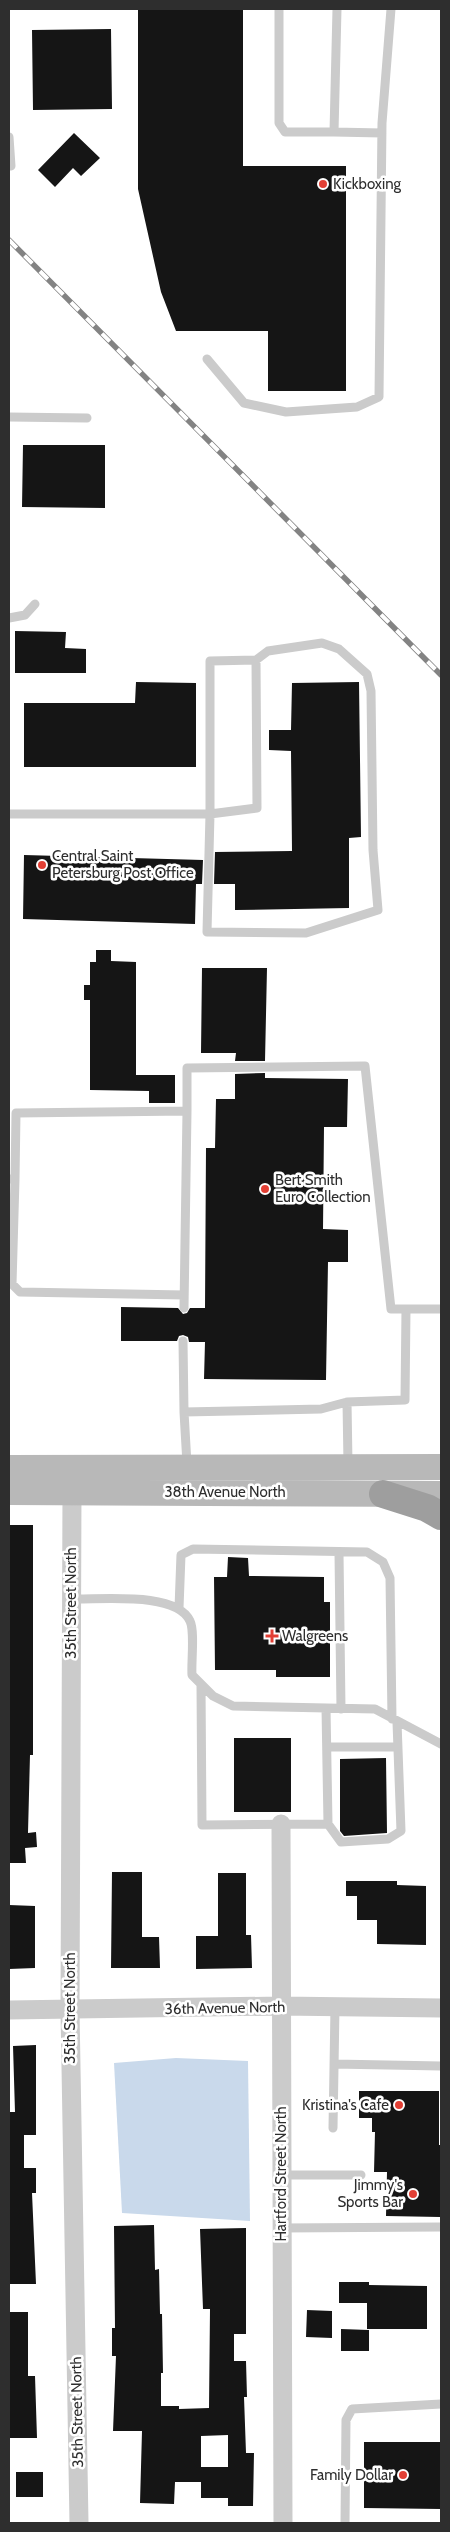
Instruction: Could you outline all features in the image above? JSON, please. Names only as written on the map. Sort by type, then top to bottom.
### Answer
[{"type":"highway","points":[[383,1494],[427,1508],[441,1516]]},
{"type":"main road","name":"38th Avenue North","points":[[9,1492],[72,1480],[187,1466],[441,1467]]},
{"type":"main road","name":"38th Avenue North","points":[[9,1468],[72,1480],[383,1494],[441,1494]]},
{"type":"street","name":"35th Street North","points":[[72,1480],[70,2010],[79,2523]]},
{"type":"street","name":"Hartford Street North","points":[[281,1824],[280,2006],[283,2523]]},
{"type":"street","name":"36th Avenue North","points":[[9,2010],[280,2006],[441,2008]]},
{"type":"lane","points":[[279,9],[279,123],[286,132],[382,133]]},
{"type":"lane","points":[[334,132],[336,9]]},
{"type":"lane","points":[[207,359],[244,403],[286,412],[356,407],[378,397],[382,133],[391,9]]},
{"type":"lane","points":[[9,137],[11,166],[9,166]]},
{"type":"lane","points":[[9,417],[87,418]]},
{"type":"lane","points":[[9,618],[25,615],[35,604]]},
{"type":"lane","points":[[322,643],[339,649],[367,674],[370,691],[373,850],[378,910],[306,933],[207,932],[210,814],[210,661],[256,660],[268,651],[322,643]]},
{"type":"lane","points":[[9,814],[210,814],[257,808],[256,660]]},
{"type":"lane","points":[[184,1308],[187,1068],[365,1066],[391,1310],[441,1310]]},
{"type":"lane","points":[[184,1295],[20,1292],[12,1284],[12,1179],[16,1113],[187,1111]]},
{"type":"lane","points":[[184,1412],[321,1409],[347,1402],[405,1400],[406,1310]]},
{"type":"lane","points":[[183,1342],[187,1466]]},
{"type":"lane","points":[[347,1402],[348,1467]]},
{"type":"lane","points":[[179,1608],[181,1556],[193,1549],[367,1552],[383,1562],[390,1578],[394,1720],[398,1747],[401,1831],[388,1839],[341,1842],[328,1824],[326,1708]]},
{"type":"lane","points":[[339,1553],[341,1709]]},
{"type":"lane","points":[[71,1599],[161,1601],[179,1608],[191,1622],[192,1675],[213,1696],[233,1706],[375,1709],[441,1744]]},
{"type":"lane","points":[[201,1684],[202,1825],[328,1824]]},
{"type":"lane","points":[[326,1746],[398,1747]]},
{"type":"lane","points":[[333,2128],[335,2007]]},
{"type":"lane","points":[[334,2064],[441,2066]]},
{"type":"lane","points":[[281,2175],[361,2175]]},
{"type":"lane","points":[[281,2228],[441,2227]]},
{"type":"lane","points":[[345,2523],[346,2420],[352,2409],[441,2404]]},
{"type":"water","points":[[176,2058],[248,2061],[250,2221],[122,2213],[114,2063]]},
{"type":"building","points":[[138,9],[243,9],[243,166],[346,166],[346,391],[268,391],[268,331],[176,331],[161,292],[138,189]]},
{"type":"building","points":[[111,29],[112,109],[33,110],[32,30]]},
{"type":"building","points":[[74,133],[100,158],[81,176],[73,168],[55,187],[38,170]]},
{"type":"building","points":[[23,445],[105,445],[105,508],[22,507]]},
{"type":"building","points":[[15,631],[66,632],[65,648],[86,649],[86,673],[15,673]]},
{"type":"building","points":[[136,682],[196,683],[196,767],[24,767],[24,703],[135,703]]},
{"type":"building","points":[[359,682],[361,837],[349,838],[349,908],[235,910],[235,884],[214,884],[215,852],[292,851],[291,751],[269,750],[269,730],[291,730],[292,683]]},
{"type":"building","points":[[24,855],[203,860],[202,884],[196,884],[195,924],[23,919]]},
{"type":"building","points":[[96,950],[111,950],[111,961],[136,962],[136,1075],[175,1075],[175,1103],[149,1103],[149,1091],[90,1090],[90,1000],[84,1000],[84,985],[90,985],[90,962],[96,962]]},
{"type":"building","points":[[202,968],[267,968],[265,1061],[235,1061],[236,1053],[201,1053]]},
{"type":"building","name":"Bert Smith Euro Collection","points":[[265,1073],[265,1078],[348,1079],[347,1127],[324,1127],[323,1229],[348,1230],[348,1262],[328,1262],[326,1380],[204,1379],[205,1342],[189,1342],[188,1337],[183,1335],[179,1336],[177,1341],[121,1341],[121,1307],[178,1308],[183,1314],[187,1313],[190,1308],[205,1308],[206,1148],[215,1148],[216,1099],[235,1099],[235,1074]]},
{"type":"building","points":[[9,1525],[33,1525],[33,1755],[30,1755],[28,1833],[36,1832],[37,1847],[25,1848],[26,1863],[9,1863]]},
{"type":"building","name":"Walgreens","points":[[228,1557],[248,1558],[249,1576],[324,1577],[324,1602],[330,1602],[330,1677],[276,1677],[276,1670],[215,1670],[214,1577],[227,1577]]},
{"type":"building","points":[[234,1738],[291,1738],[291,1812],[234,1812]]},
{"type":"building","points":[[386,1758],[387,1833],[344,1836],[340,1831],[340,1759]]},
{"type":"building","points":[[112,1872],[142,1872],[142,1937],[159,1937],[160,1968],[111,1968]]},
{"type":"building","points":[[218,1873],[246,1873],[246,1935],[251,1935],[252,1968],[196,1969],[196,1936],[218,1936]]},
{"type":"building","points":[[346,1881],[397,1881],[397,1885],[426,1886],[426,1945],[377,1944],[377,1920],[357,1920],[357,1896],[346,1896]]},
{"type":"building","points":[[9,1905],[35,1906],[35,1968],[9,1969]]},
{"type":"building","points":[[36,2045],[36,2135],[24,2135],[24,2168],[36,2168],[36,2193],[32,2193],[36,2284],[9,2284],[9,2112],[15,2112],[13,2046]]},
{"type":"building","points":[[359,2091],[439,2091],[439,2145],[441,2145],[440,2217],[386,2216],[387,2172],[374,2172],[375,2132],[372,2132],[372,2118],[359,2118]]},
{"type":"building","points":[[154,2225],[155,2270],[159,2269],[160,2314],[162,2314],[163,2373],[161,2373],[161,2406],[179,2406],[179,2409],[209,2408],[210,2309],[203,2309],[200,2229],[246,2228],[246,2334],[234,2334],[234,2361],[246,2361],[247,2397],[244,2397],[246,2453],[254,2453],[253,2506],[228,2506],[228,2498],[201,2498],[201,2482],[175,2482],[174,2504],[140,2503],[142,2431],[113,2431],[116,2356],[112,2356],[112,2328],[115,2328],[114,2226]],"holes":[[[228,2435],[228,2467],[201,2467],[201,2436]]]},
{"type":"building","points":[[339,2282],[369,2282],[369,2285],[427,2286],[427,2329],[367,2329],[367,2303],[339,2303]]},
{"type":"building","points":[[307,2310],[332,2311],[332,2338],[306,2337]]},
{"type":"building","points":[[9,2312],[28,2312],[28,2376],[35,2376],[37,2438],[9,2438]]},
{"type":"building","points":[[341,2329],[369,2330],[369,2351],[341,2351]]},
{"type":"building","name":"Family Dollar","points":[[364,2442],[441,2442],[441,2509],[364,2508]]},
{"type":"building","points":[[16,2472],[43,2472],[43,2497],[16,2497]]},
{"type":"railway","points":[[9,240],[441,675]]},
{"type":"place","name":"Kickboxing","points":[[323,184]]},
{"type":"place","name":"Central Saint Petersburg Post Office","points":[[42,865]]},
{"type":"place","name":"Bert Smith Euro Collection","points":[[265,1189]]},
{"type":"place","name":"Walgreens","points":[[272,1636]]},
{"type":"place","name":"Kristina's Cafe","points":[[399,2105]]},
{"type":"place","name":"Jimmy's Sports Bar","points":[[413,2194]]},
{"type":"place","name":"Family Dollar","points":[[403,2475]]}]
